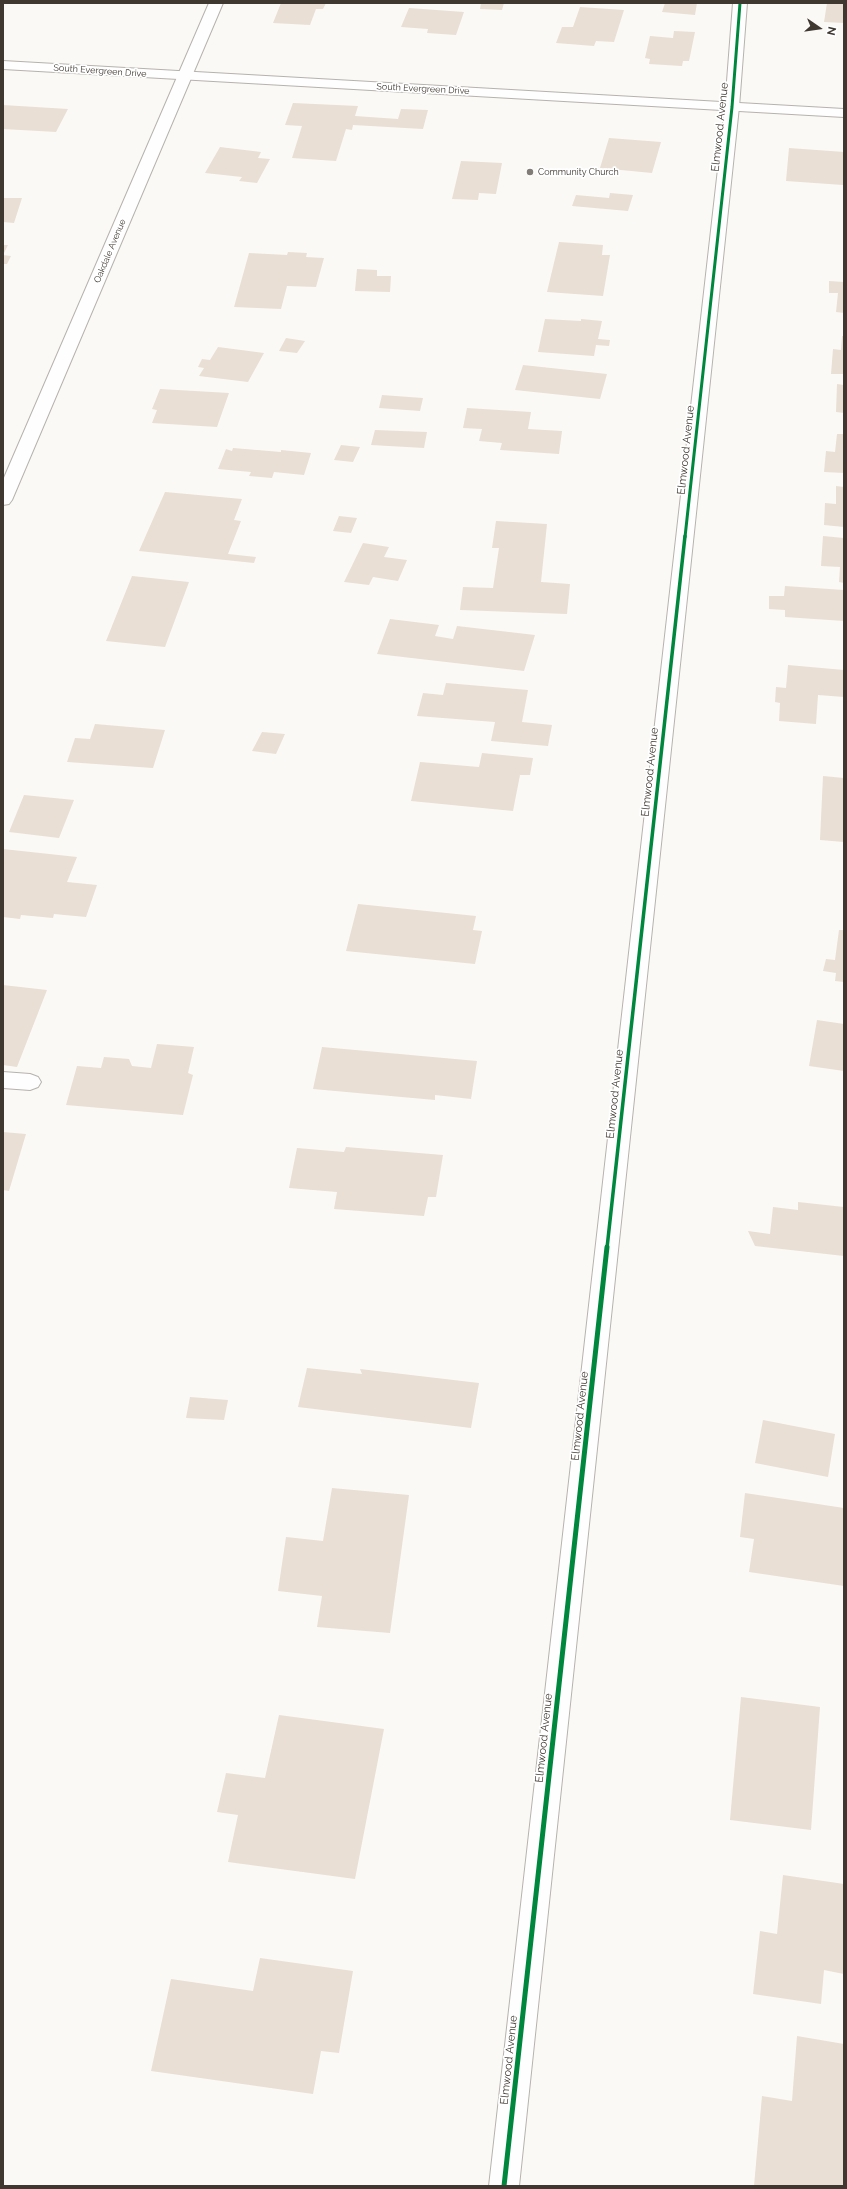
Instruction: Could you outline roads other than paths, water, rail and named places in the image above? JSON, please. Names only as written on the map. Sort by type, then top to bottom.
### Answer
[{"type":"street","name":"Oakdale Avenue","points":[[3,500],[216,3]]},
{"type":"street","name":"Elmwood Avenue","points":[[504,2186],[732,107],[740,3]]},
{"type":"street","name":"South Evergreen Drive","points":[[3,65],[185,77],[844,113]]},
{"type":"street","points":[[3,1080],[30,1082]]},
{"type":"place","name":"Community Church","points":[[530,172]]}]
